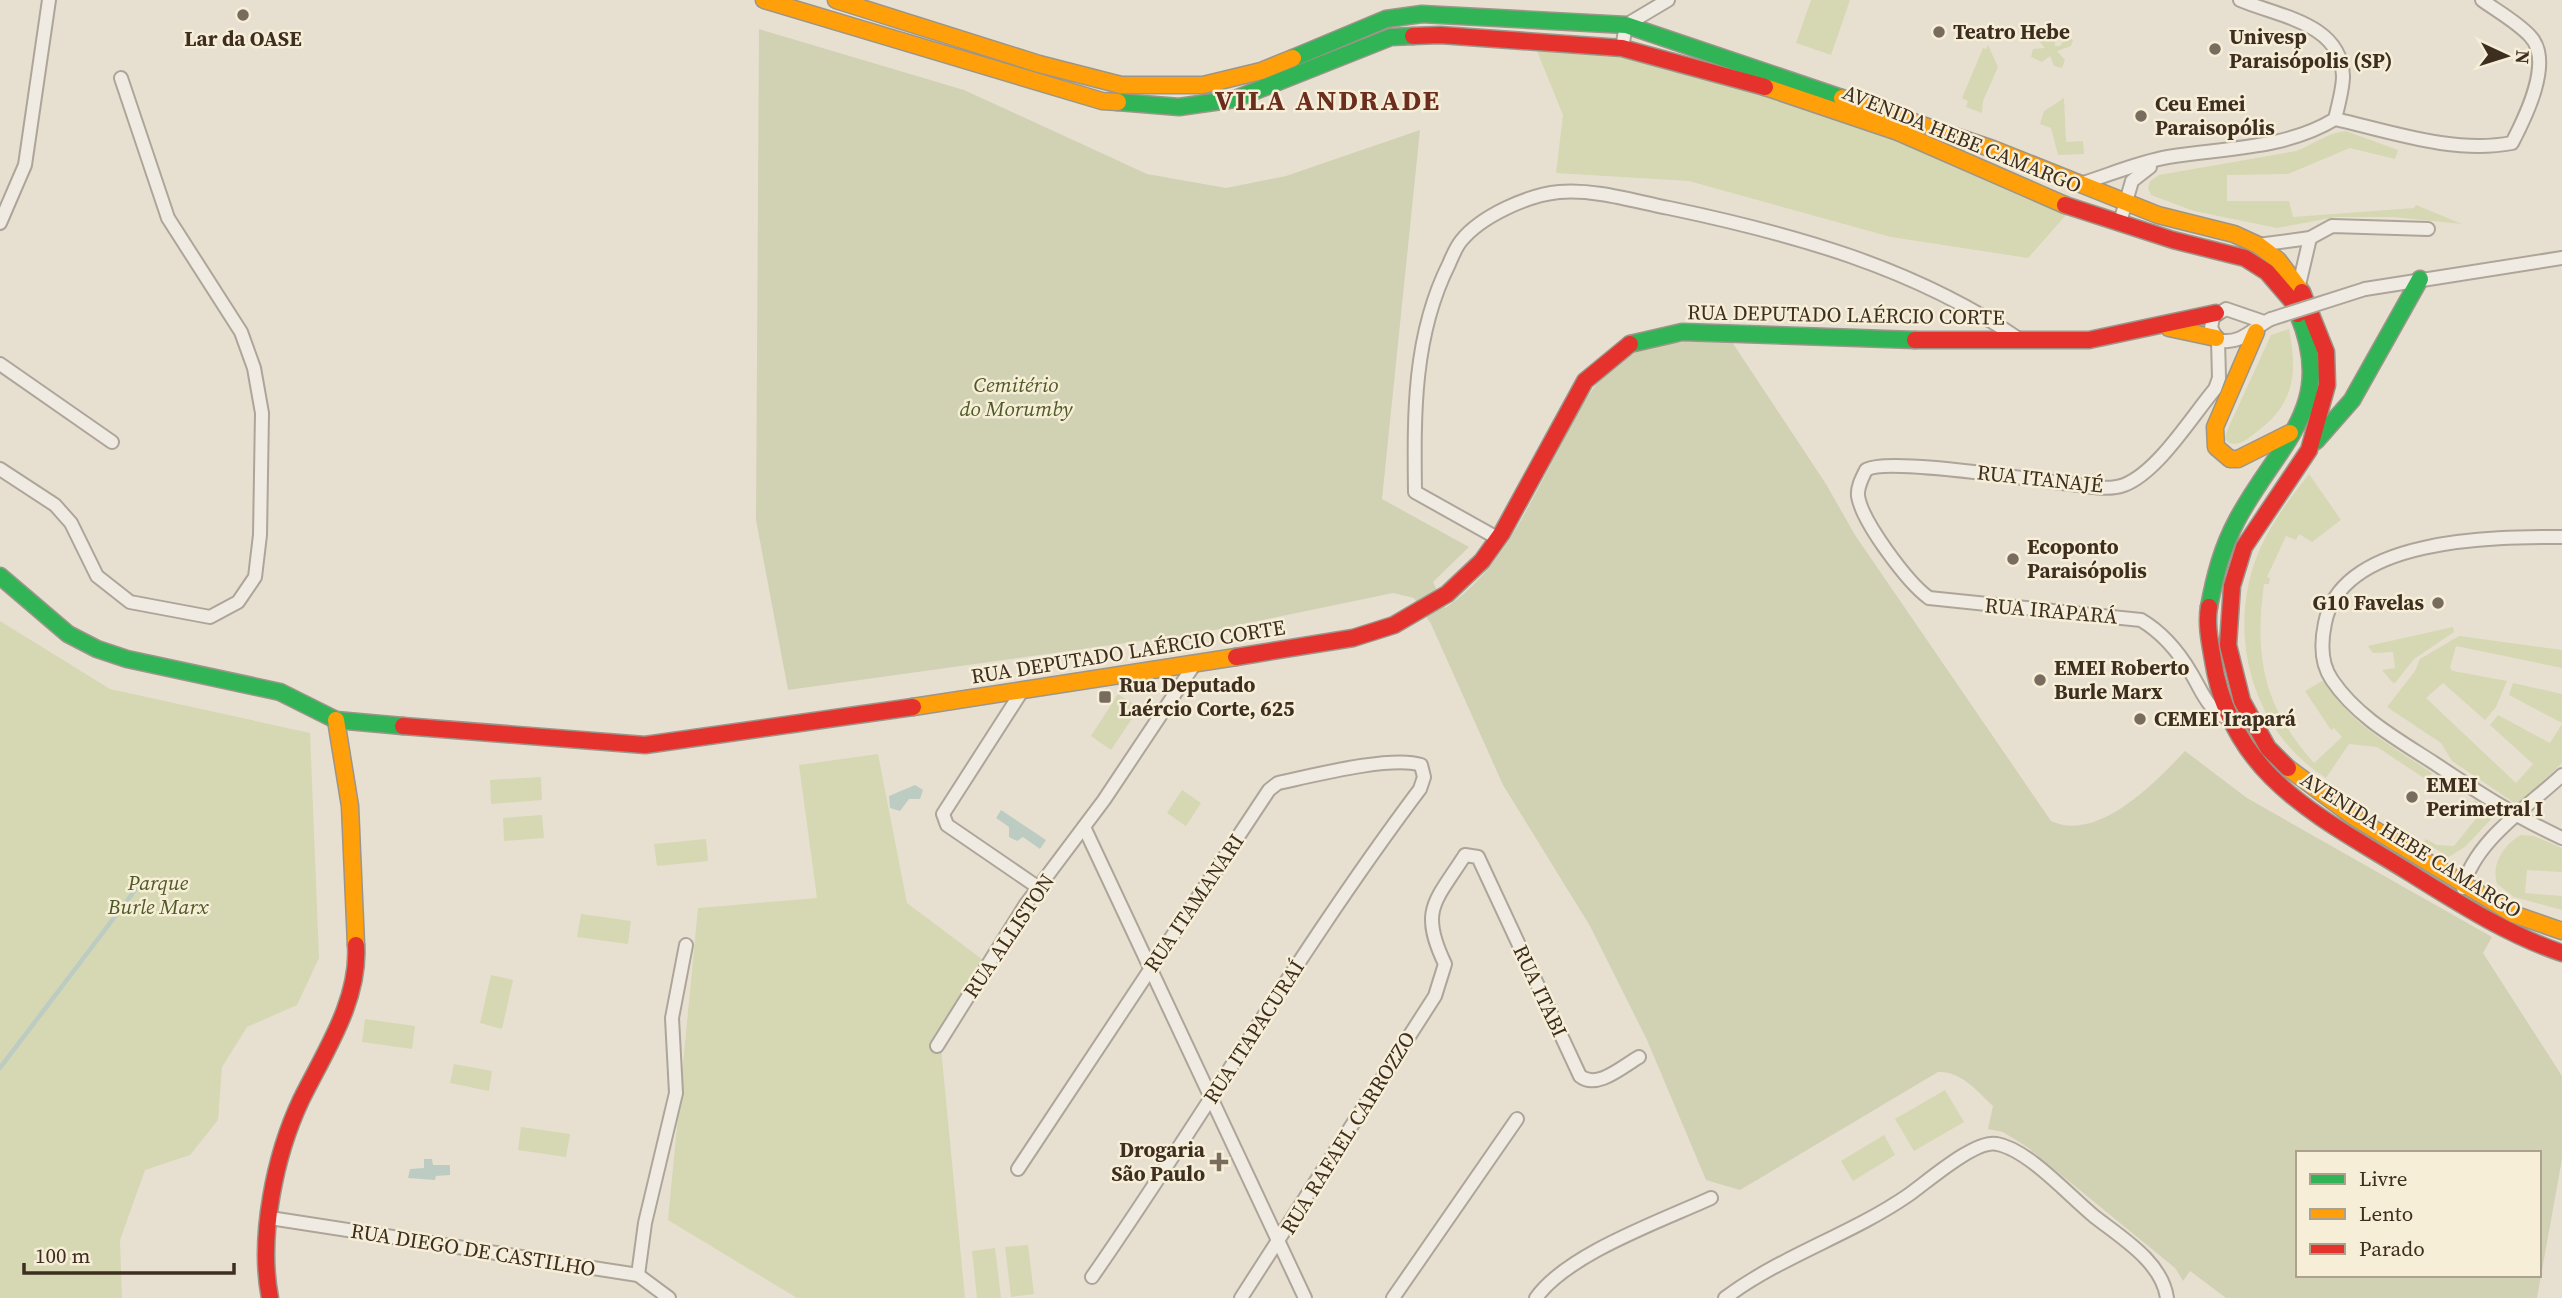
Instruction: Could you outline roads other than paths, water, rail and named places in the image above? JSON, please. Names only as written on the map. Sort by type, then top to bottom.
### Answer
[{"type":"main road","name":"AVENIDA HEBE CAMARGO","points":[[764,0],[1102,101],[1179,107],[1236,99],[1391,37],[1440,35],[1622,48],[1789,94],[1898,132],[2052,201],[2179,242],[2245,258],[2278,284],[2292,301],[2306,332],[2313,370],[2305,410],[2226,539],[2213,582],[2208,611],[2212,662],[2230,719],[2252,755],[2277,785],[2325,820],[2455,902],[2524,940],[2562,953]]},
{"type":"main road","name":"AVENIDA HEBE CAMARGO","points":[[836,0],[1040,64],[1121,85],[1203,85],[1262,71],[1386,19],[1422,14],[1626,26],[1993,149],[2158,215],[2234,234],[2258,245],[2278,260],[2299,285],[2326,352],[2327,385],[2309,450],[2244,547],[2232,586],[2228,645],[2242,701],[2268,748],[2296,776],[2464,886],[2513,914],[2562,931]]},
{"type":"main road","points":[[2309,450],[2352,400],[2420,279]]},
{"type":"main road","name":"RUA DEPUTADO LAÉRCIO CORTE","points":[[0,576],[69,638],[99,650],[263,687],[315,705],[335,720],[645,745],[1022,691],[1353,638],[1394,625],[1447,594],[1482,561],[1499,539],[1585,381],[1611,357],[1633,342],[1682,332],[1931,341],[2089,340],[2216,313]]},
{"type":"main road","points":[[2264,324],[2215,427],[2216,447],[2230,459],[2244,458],[2274,439],[2290,433]]},
{"type":"main road","name":"RUA DEPUTADO LAÉRCIO CORTE","points":[[2159,327],[2217,339]]},
{"type":"main road","points":[[270,1298],[267,1257],[280,1151],[348,1007],[355,979],[357,954],[346,790],[342,745],[335,720]]},
{"type":"street","points":[[0,223],[25,165],[49,0]]},
{"type":"street","points":[[1622,48],[1626,26],[1668,0]]},
{"type":"street","points":[[2078,184],[2165,158],[2290,139],[2317,131],[2335,119],[2343,77],[2338,50],[2322,31],[2240,0]]},
{"type":"street","points":[[2335,119],[2446,143],[2488,146],[2512,143],[2532,98],[2539,58],[2530,36],[2482,0]]},
{"type":"street","points":[[0,469],[55,505],[71,523],[97,576],[130,601],[210,617],[238,602],[255,577],[261,535],[262,413],[254,368],[242,332],[168,218],[121,78]]},
{"type":"street","points":[[2120,222],[2132,181],[2165,158]]},
{"type":"street","points":[[1499,539],[1415,492],[1414,419],[1420,347],[1435,292],[1461,240],[1500,211],[1541,195],[1572,192],[1604,195],[1819,244],[1910,277],[1974,308],[2019,339]]},
{"type":"street","points":[[2258,245],[2310,238],[2332,226],[2427,229]]},
{"type":"street","points":[[2299,285],[2310,238]]},
{"type":"street","points":[[2264,324],[2226,309],[2216,313],[2211,323],[2217,339],[2226,342],[2264,324],[2365,289],[2562,258]]},
{"type":"street","points":[[2236,339],[2243,325],[2237,313]]},
{"type":"street","name":"RUA ITANAJÉ","points":[[1865,517],[1858,489],[1866,470],[1871,466],[1954,470],[2098,487],[2125,484],[2142,473],[2171,444],[2215,389],[2219,378],[2217,339]]},
{"type":"street","points":[[0,364],[112,442]]},
{"type":"street","name":"RUA IRAPARÁ","points":[[1865,517],[1916,588],[1929,598],[2141,620],[2158,630],[2173,647],[2217,714],[2230,719]]},
{"type":"street","points":[[2562,537],[2518,537],[2429,547],[2405,553],[2357,575],[2339,591],[2326,617],[2323,657],[2332,681],[2368,720],[2516,817],[2562,838]]},
{"type":"street","name":"RUA ALLISTON","points":[[937,1046],[1039,888],[1084,827],[1196,662]]},
{"type":"street","points":[[1022,691],[943,814],[947,825],[1039,888]]},
{"type":"street","name":"RUA ITAMANARI","points":[[1018,1169],[1263,800],[1278,783],[1404,761],[1421,765],[1424,770],[1419,790]]},
{"type":"street","points":[[2455,902],[2464,886],[2464,876],[2475,858],[2562,775]]},
{"type":"street","name":"RUA ITAPACURAÍ","points":[[1092,1277],[1210,1097],[1419,790]]},
{"type":"street","points":[[1084,827],[1305,1298]]},
{"type":"street","name":"RUA RAFAEL CARROZZO","points":[[1241,1298],[1436,996],[1445,964],[1430,929],[1431,914],[1465,855]]},
{"type":"street","name":"RUA ITABI","points":[[1465,855],[1478,858],[1580,1076],[1587,1082],[1595,1082],[1639,1056]]},
{"type":"street","points":[[638,1275],[645,1223],[676,1093],[672,1018],[685,945]]},
{"type":"street","points":[[1393,1298],[1517,1119]]},
{"type":"street","points":[[1726,1298],[1747,1282],[1889,1208],[1975,1147],[1995,1143],[2014,1150],[2046,1174],[2144,1257],[2165,1282],[2168,1298]]},
{"type":"street","points":[[1536,1298],[1545,1285],[1585,1258],[1711,1198]]},
{"type":"street","name":"RUA DIEGO DE CASTILHO","points":[[270,1218],[638,1275],[669,1298]]},
{"type":"waterway","points":[[0,1068],[142,881]]},
{"type":"place","name":"Lar da OASE","points":[[243,15]]},
{"type":"place","name":"Teatro Hebe","points":[[1939,32]]},
{"type":"place","name":"Univesp Paraisópolis (SP)","points":[[2215,49]]},
{"type":"place","name":"Ceu Emei Paraisopólis","points":[[2141,116]]},
{"type":"place","name":"Ecoponto Paraisópolis","points":[[2013,559]]},
{"type":"place","name":"G10 Favelas","points":[[2438,603]]},
{"type":"place","name":"EMEI Roberto Burle Marx","points":[[2040,680]]},
{"type":"place","name":"Rua Deputado Laércio Corte, 625","points":[[1105,697]]},
{"type":"place","name":"CEMEI Irapará","points":[[2140,719]]},
{"type":"place","name":"EMEI Perimetral I","points":[[2412,797]]},
{"type":"place","name":"Drogaria São Paulo","points":[[1219,1162]]},
{"type":"district","name":"VILA ANDRADE","points":[[1328,100]]},
{"type":"park label","name":"Cemitério do Morumby","points":[[1016,397]]},
{"type":"park label","name":"Parque Burle Marx","points":[[158,895]]}]
